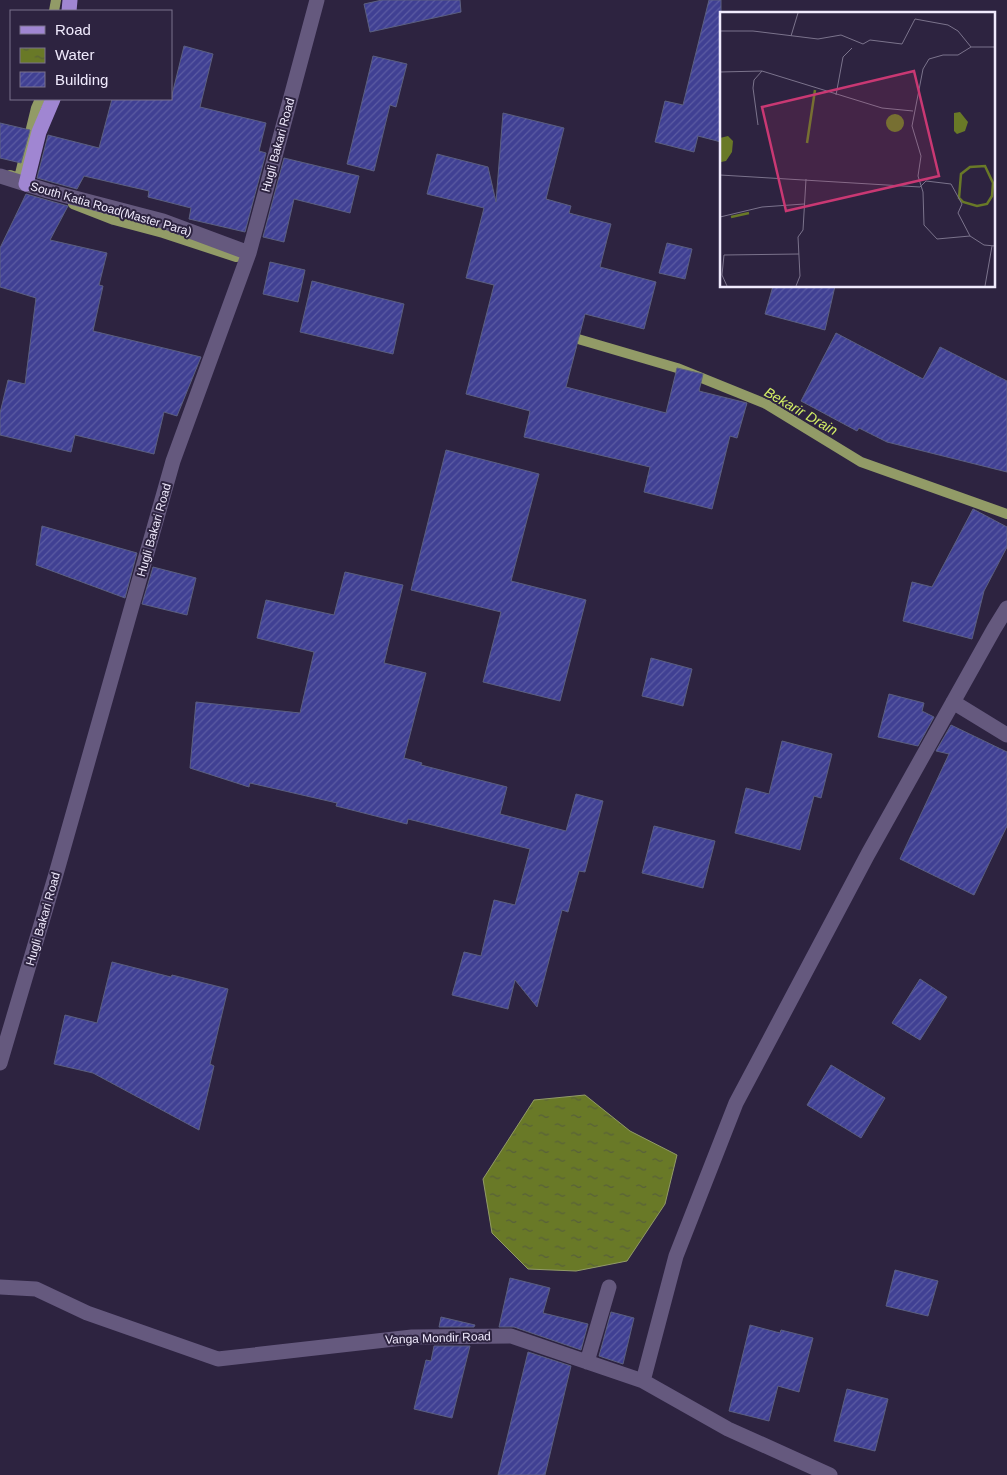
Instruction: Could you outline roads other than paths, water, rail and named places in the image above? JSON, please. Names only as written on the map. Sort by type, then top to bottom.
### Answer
[{"type":"main road","points":[[26,184],[39,132],[53,100]]},
{"type":"street","name":"Hugli Bakari Road","points":[[0,1063],[56,874],[173,461],[249,252],[317,0]]},
{"type":"street","name":"South Katia Road(Master Para)","points":[[0,176],[163,221],[249,252]]},
{"type":"street","points":[[643,1381],[676,1256],[736,1103],[868,854],[1007,608]]},
{"type":"street","points":[[953,702],[1007,735]]},
{"type":"street","name":"Vanga Mondir Road","points":[[0,1287],[36,1289],[86,1314],[218,1358],[412,1337],[511,1336],[643,1381],[728,1429],[830,1475]]},
{"type":"street","points":[[587,1362],[609,1287]]},
{"type":"water","points":[[585,1095],[630,1131],[677,1155],[665,1204],[627,1261],[576,1271],[528,1269],[492,1233],[483,1179],[534,1100]]},
{"type":"waterway","points":[[54,10],[56,0]]},
{"type":"waterway","points":[[10,175],[19,178],[40,100]]},
{"type":"waterway","points":[[73,204],[114,220],[163,233],[236,257]]},
{"type":"waterway","name":"Bekarir Drain","points":[[578,339],[677,368],[766,404],[861,462],[1007,514]]}]
